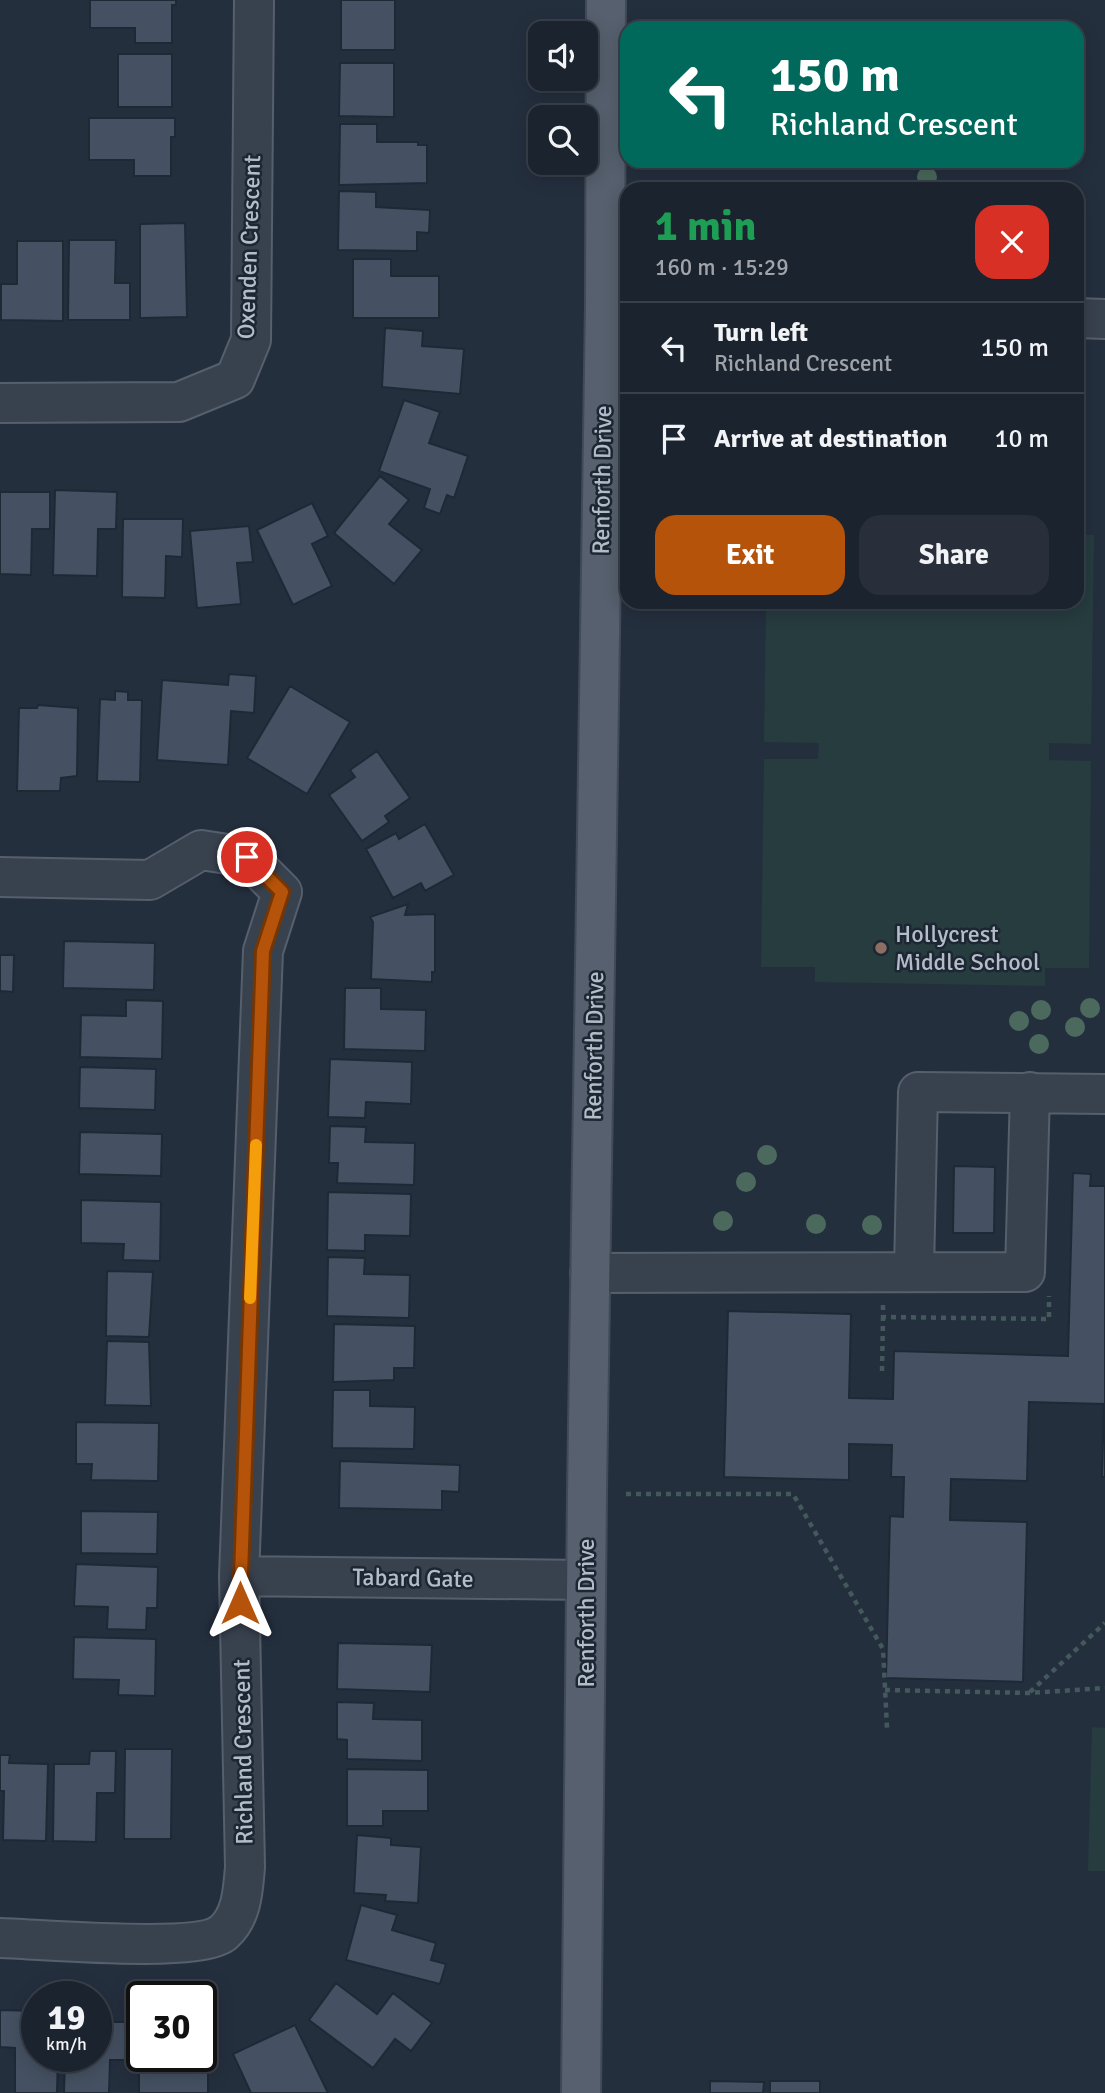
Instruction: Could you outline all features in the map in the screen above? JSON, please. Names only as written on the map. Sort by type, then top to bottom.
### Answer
[{"type":"main road","name":"Renforth Drive","points":[[581,2093],[590,1273],[616,305],[606,0]]},
{"type":"street","name":"Oxenden Crescent","points":[[0,403],[179,402],[235,379],[251,340],[254,0]]},
{"type":"street","points":[[1084,318],[1105,319]]},
{"type":"street","name":"Richland Crescent","points":[[0,877],[150,880],[201,850],[247,857],[282,892],[263,951],[239,1576],[245,1867],[236,1917],[217,1938],[181,1944],[0,1938]]},
{"type":"street","points":[[914,1270],[918,1092],[1105,1094]]},
{"type":"street","points":[[590,1273],[914,1270],[1025,1272],[1030,1092]]},
{"type":"street","name":"Tabard Gate","points":[[239,1576],[586,1580]]},
{"type":"path","points":[[882,1371],[883,1317]]},
{"type":"path","points":[[626,1494],[793,1494],[883,1649],[887,1728]]},
{"type":"path","points":[[1029,1693],[1105,1623]]},
{"type":"path","points":[[885,1690],[1029,1693],[1105,1688]]},
{"type":"green space","points":[[1084,535],[1094,535],[1091,744],[1049,743],[1049,760],[1091,761],[1089,968],[1045,968],[1045,986],[815,982],[815,967],[761,967],[764,759],[818,759],[819,743],[764,742],[766,609],[1084,609]]},
{"type":"green space","points":[[1092,1727],[1105,1728],[1105,1871],[1088,1871]]},
{"type":"building","points":[[90,0],[176,0],[176,5],[172,5],[172,43],[135,43],[135,28],[90,28]]},
{"type":"building","points":[[341,0],[395,0],[395,50],[341,50]]},
{"type":"building","points":[[118,54],[172,54],[172,107],[118,107]]},
{"type":"building","points":[[340,63],[394,63],[394,117],[339,116]]},
{"type":"building","points":[[89,118],[175,118],[175,137],[171,137],[171,176],[134,176],[134,160],[89,160]]},
{"type":"building","points":[[340,124],[377,124],[377,142],[418,142],[418,145],[427,145],[427,183],[339,185]]},
{"type":"building","points":[[339,191],[376,192],[376,207],[430,210],[429,233],[417,232],[417,251],[338,250]]},
{"type":"building","points":[[185,223],[187,317],[140,318],[140,224]]},
{"type":"building","points":[[69,240],[116,240],[115,283],[130,283],[130,320],[68,320]]},
{"type":"building","points":[[17,241],[63,241],[63,321],[1,320],[1,284],[17,284]]},
{"type":"building","points":[[353,259],[391,259],[391,276],[439,276],[439,318],[353,318]]},
{"type":"building","points":[[385,328],[423,331],[422,346],[464,349],[460,394],[382,387]]},
{"type":"building","points":[[404,400],[440,412],[429,443],[468,456],[454,498],[447,495],[440,514],[424,508],[430,489],[379,471]]},
{"type":"building","points":[[380,476],[409,500],[389,524],[422,550],[394,584],[334,533]]},
{"type":"building","points":[[55,490],[117,492],[116,529],[98,529],[97,576],[53,575]]},
{"type":"building","points":[[0,492],[50,492],[50,529],[32,529],[31,575],[0,574]]},
{"type":"building","points":[[312,503],[328,536],[312,544],[332,586],[293,605],[257,530]]},
{"type":"building","points":[[123,519],[183,519],[182,557],[166,556],[165,598],[122,597]]},
{"type":"building","points":[[249,526],[253,562],[237,563],[241,604],[197,608],[190,531]]},
{"type":"building","points":[[229,674],[256,676],[254,713],[231,711],[228,765],[157,760],[162,680],[228,685]]},
{"type":"building","points":[[290,686],[350,722],[307,794],[247,758]]},
{"type":"building","points":[[115,691],[128,692],[128,700],[142,700],[140,782],[97,781],[100,699],[115,700]]},
{"type":"building","points":[[38,705],[78,708],[77,776],[61,778],[60,791],[17,791],[19,708],[37,708]]},
{"type":"building","points":[[377,751],[410,798],[385,816],[389,822],[362,841],[329,795],[355,777],[350,770]]},
{"type":"building","points":[[425,824],[454,875],[425,891],[421,883],[393,898],[366,849],[396,833],[399,839]]},
{"type":"building","points":[[408,904],[405,915],[435,914],[435,972],[432,972],[432,982],[371,979],[373,922],[370,917]]},
{"type":"building","points":[[64,941],[155,943],[154,990],[63,988]]},
{"type":"building","points":[[0,955],[14,955],[13,992],[0,991]]},
{"type":"building","points":[[345,988],[381,988],[381,1009],[426,1010],[425,1051],[344,1049]]},
{"type":"building","points":[[126,1000],[163,1001],[162,1059],[80,1057],[81,1015],[126,1016]]},
{"type":"building","points":[[330,1059],[412,1062],[411,1104],[366,1102],[365,1118],[328,1117]]},
{"type":"building","points":[[80,1067],[156,1069],[155,1110],[79,1108]]},
{"type":"building","points":[[330,1126],[366,1127],[365,1142],[415,1143],[414,1185],[337,1183],[338,1163],[329,1163]]},
{"type":"building","points":[[80,1132],[162,1134],[161,1176],[79,1174]]},
{"type":"building","points":[[954,1166],[995,1167],[994,1233],[953,1233]]},
{"type":"building","points":[[1073,1173],[1091,1174],[1090,1186],[1105,1186],[1105,1477],[1102,1477],[1104,1404],[1029,1402],[1027,1481],[951,1479],[950,1520],[1027,1522],[1023,1682],[886,1678],[890,1516],[903,1517],[904,1477],[891,1477],[892,1445],[849,1444],[849,1480],[724,1477],[728,1311],[851,1314],[849,1398],[893,1399],[894,1351],[1068,1356]]},
{"type":"building","points":[[328,1192],[411,1194],[410,1236],[365,1235],[365,1251],[327,1250]]},
{"type":"building","points":[[81,1200],[161,1202],[160,1261],[123,1260],[124,1244],[81,1243]]},
{"type":"building","points":[[328,1257],[365,1258],[364,1274],[410,1275],[409,1318],[327,1316]]},
{"type":"building","points":[[107,1271],[153,1272],[149,1337],[106,1336]]},
{"type":"building","points":[[334,1324],[415,1326],[414,1368],[394,1368],[394,1380],[333,1382]]},
{"type":"building","points":[[107,1341],[149,1342],[151,1406],[105,1405]]},
{"type":"building","points":[[333,1390],[370,1390],[370,1406],[415,1407],[414,1449],[332,1448]]},
{"type":"building","points":[[76,1422],[159,1423],[158,1481],[91,1480],[92,1464],[76,1464]]},
{"type":"building","points":[[340,1461],[460,1465],[459,1492],[442,1491],[442,1510],[339,1508]]},
{"type":"building","points":[[81,1511],[158,1512],[157,1554],[81,1553]]},
{"type":"building","points":[[76,1564],[158,1567],[157,1608],[147,1608],[146,1630],[107,1629],[108,1607],[74,1606]]},
{"type":"building","points":[[74,1637],[156,1639],[155,1696],[118,1695],[119,1680],[73,1679]]},
{"type":"building","points":[[338,1643],[432,1645],[430,1692],[337,1689]]},
{"type":"building","points":[[337,1702],[374,1703],[373,1719],[422,1720],[422,1761],[347,1759],[347,1740],[337,1739]]},
{"type":"building","points":[[125,1749],[172,1749],[171,1839],[124,1839]]},
{"type":"building","points":[[90,1751],[116,1751],[115,1793],[97,1793],[96,1842],[53,1841],[54,1764],[89,1764]]},
{"type":"building","points":[[0,1755],[10,1755],[9,1763],[48,1764],[46,1841],[3,1840],[4,1791],[0,1791]]},
{"type":"building","points":[[347,1769],[428,1770],[428,1811],[383,1811],[383,1826],[347,1826]]},
{"type":"building","points":[[357,1835],[391,1838],[391,1845],[421,1847],[418,1903],[385,1901],[386,1895],[354,1893]]},
{"type":"building","points":[[361,1905],[397,1915],[392,1930],[436,1943],[431,1960],[446,1964],[440,1984],[346,1960]]},
{"type":"building","points":[[336,1983],[377,2014],[393,1993],[432,2023],[411,2051],[395,2039],[373,2068],[309,2020]]},
{"type":"building","points":[[0,2010],[21,2011],[21,2072],[58,2072],[57,2093],[15,2093],[15,2048],[0,2047]]},
{"type":"building","points":[[112,2022],[126,2022],[126,2060],[112,2060]]},
{"type":"building","points":[[295,2025],[328,2093],[251,2093],[233,2054]]},
{"type":"building","points":[[65,2072],[110,2072],[109,2093],[64,2093]]},
{"type":"building","points":[[139,2072],[208,2072],[208,2093],[139,2093]]},
{"type":"building","points":[[710,2081],[764,2082],[763,2093],[710,2093]]},
{"type":"building","points":[[770,2081],[820,2081],[820,2093],[770,2093]]},
{"type":"slow traffic","points":[[250,1298],[256,1145]]},
{"type":"place","name":"Hollycrest Middle School","points":[[881,948]]},
{"type":"route","points":[[240,1603],[263,951],[282,892],[247,857]]}]
